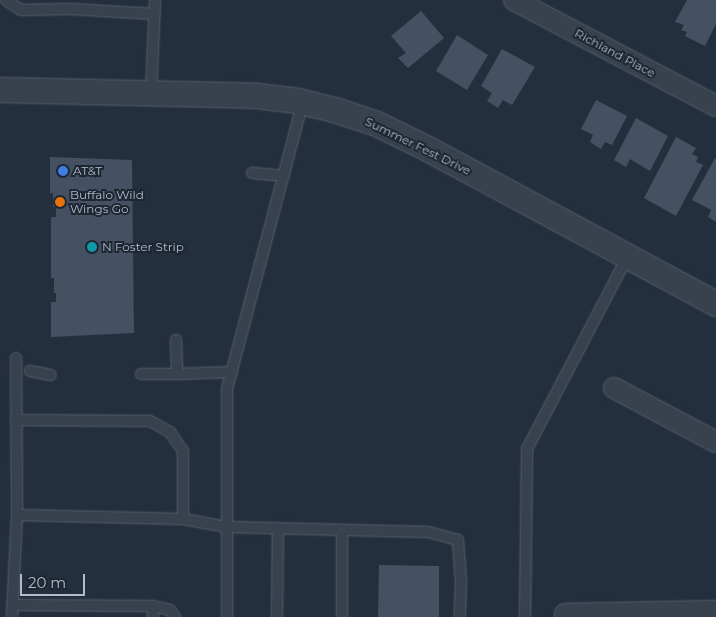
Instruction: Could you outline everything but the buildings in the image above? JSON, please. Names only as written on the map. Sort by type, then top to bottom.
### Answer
[{"type":"street","name":"Richland Place","points":[[514,0],[716,106]]},
{"type":"street","name":"Summer Fest Drive","points":[[0,90],[256,96],[303,102],[338,110],[377,124],[716,304]]},
{"type":"street","points":[[614,388],[716,442]]},
{"type":"street","points":[[565,614],[716,611]]},
{"type":"lane","points":[[6,0],[21,10],[77,5],[155,14]]},
{"type":"lane","points":[[152,93],[155,0]]},
{"type":"lane","points":[[227,617],[227,389],[303,102]]},
{"type":"lane","points":[[252,173],[284,176]]},
{"type":"lane","points":[[525,617],[527,449],[628,256]]},
{"type":"lane","points":[[176,340],[177,374]]},
{"type":"lane","points":[[12,617],[16,515],[16,358]]},
{"type":"lane","points":[[30,371],[50,375]]},
{"type":"lane","points":[[141,374],[232,372]]},
{"type":"lane","points":[[16,420],[150,421],[170,432],[183,451],[183,519]]},
{"type":"lane","points":[[16,515],[183,519],[227,527],[428,532],[458,540],[461,582],[460,617]]},
{"type":"lane","points":[[277,617],[278,528]]},
{"type":"lane","points":[[342,530],[342,617]]},
{"type":"lane","points":[[13,605],[153,612],[170,610],[175,617]]},
{"type":"place","name":"AT&T","points":[[63,171]]},
{"type":"place","name":"Buffalo Wild Wings Go","points":[[60,202]]},
{"type":"place","name":"N Foster Strip","points":[[92,247]]}]
